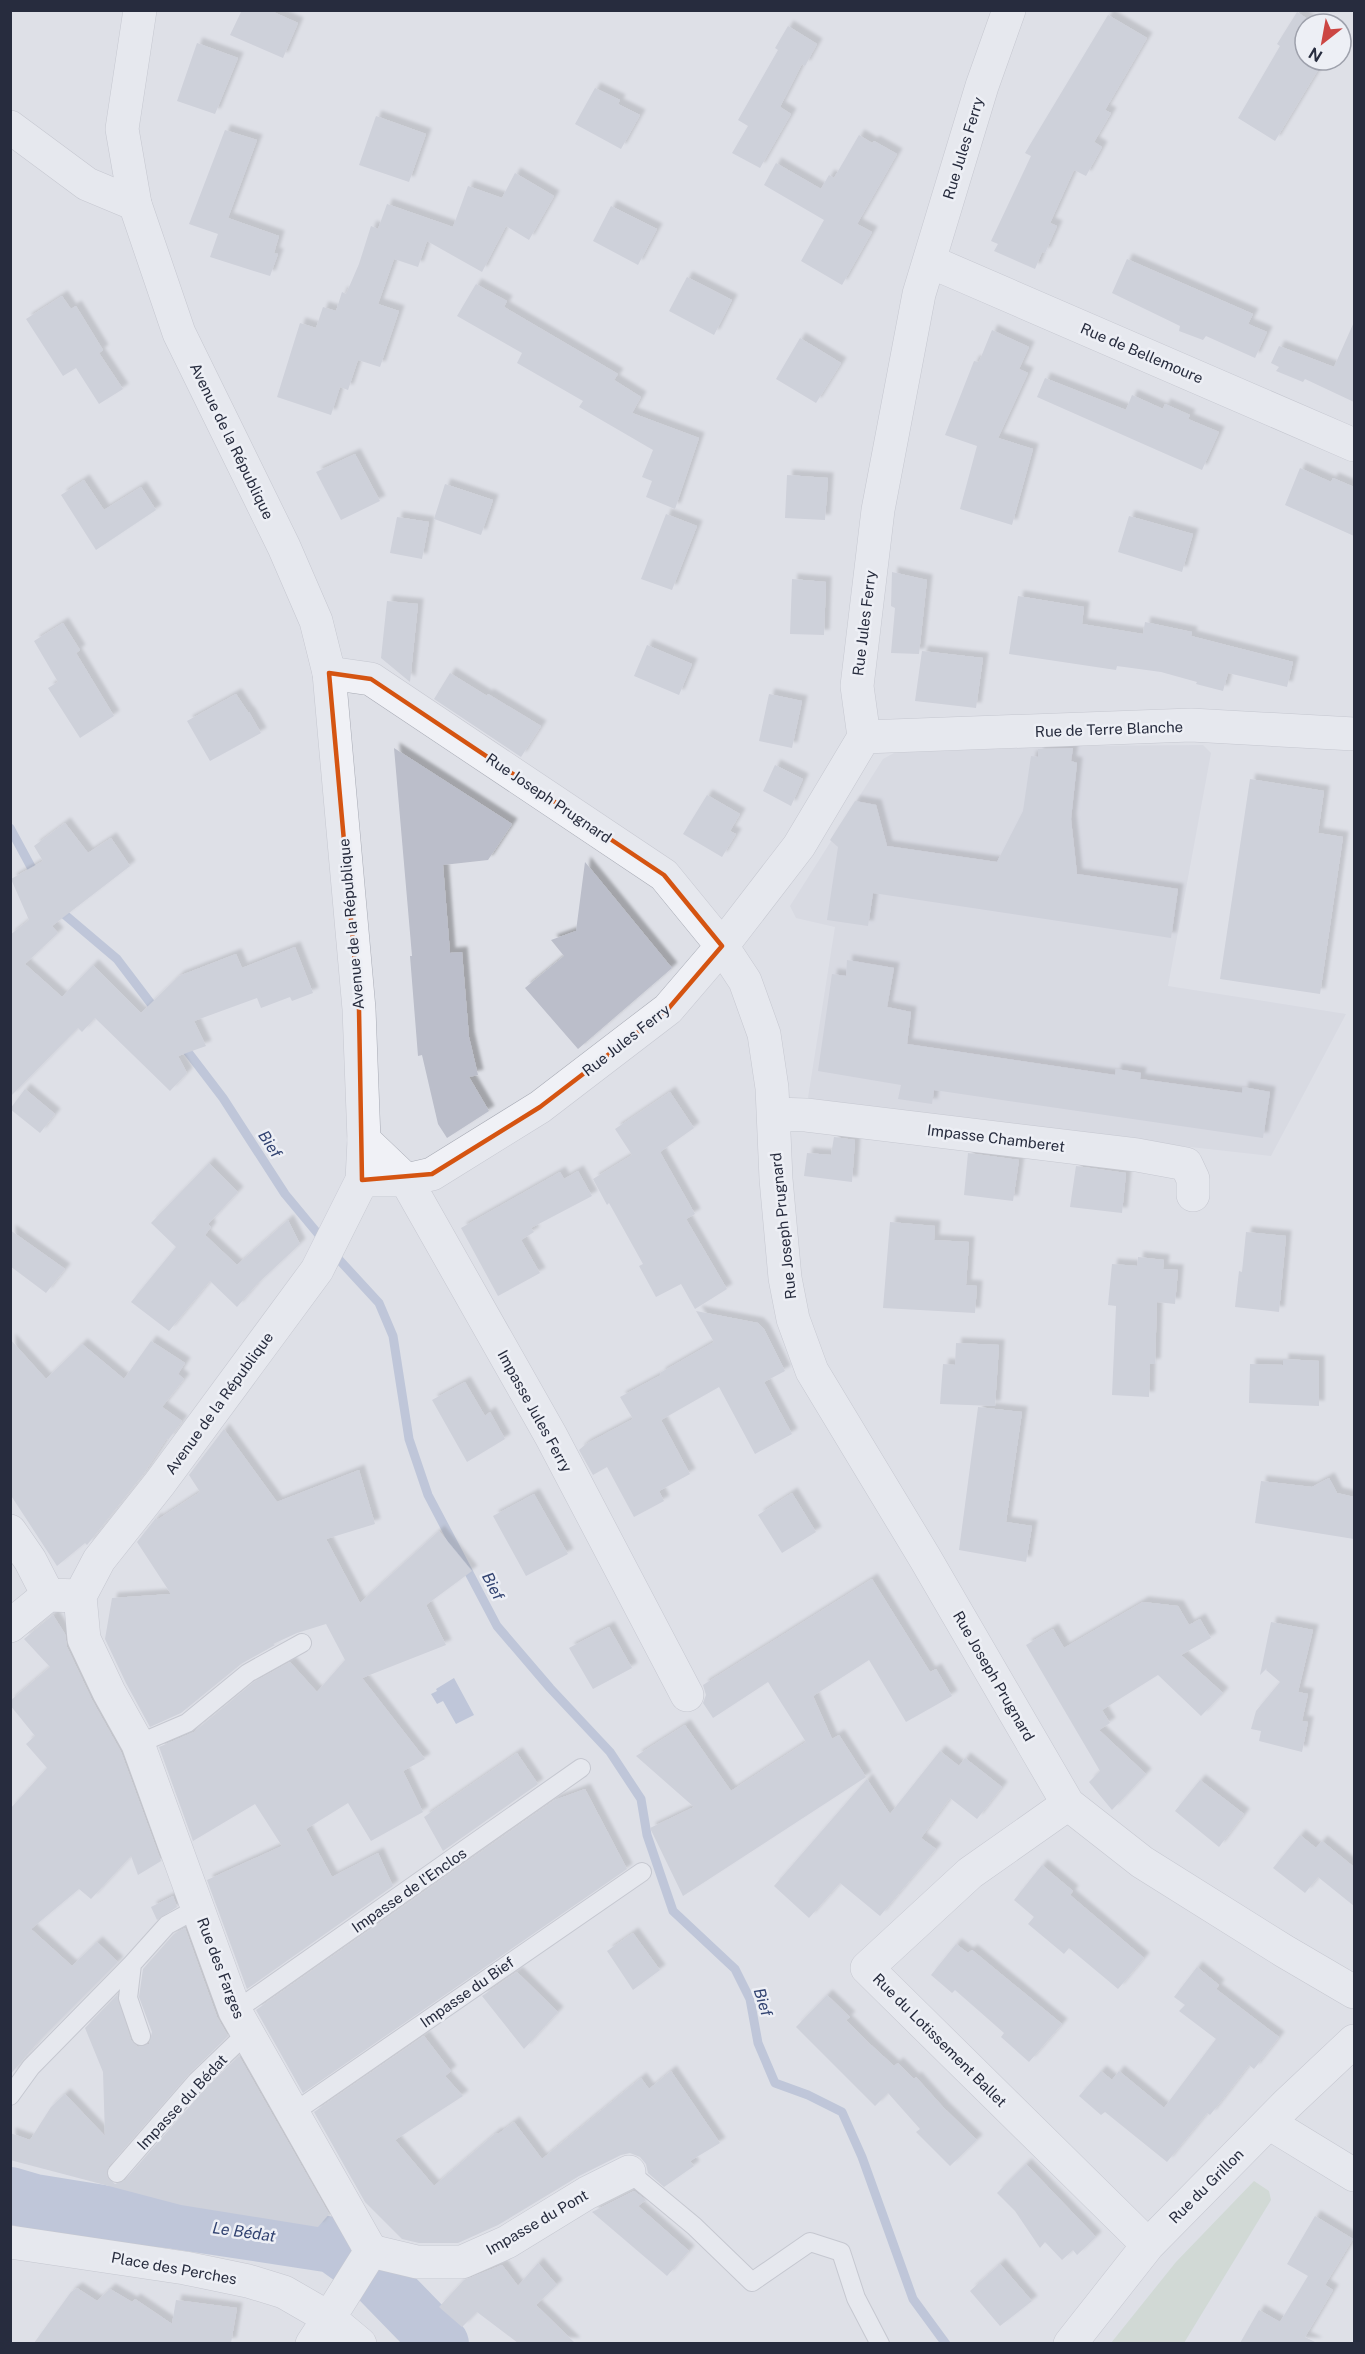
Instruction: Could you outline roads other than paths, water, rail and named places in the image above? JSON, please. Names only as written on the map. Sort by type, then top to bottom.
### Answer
[{"type":"street","name":"Avenue de la République","points":[[80,1596],[99,1560],[160,1483],[317,1270],[362,1180],[364,1140],[359,1009],[328,673],[316,621],[284,547],[179,333],[135,204],[123,129],[141,10]]},
{"type":"street","name":"Rue Jules Ferry","points":[[362,1180],[406,1180],[432,1174],[540,1107],[668,1009],[722,946],[799,846],[864,737],[857,686],[878,510],[919,294],[982,86],[1009,10]]},
{"type":"street","points":[[10,127],[87,184],[135,204]]},
{"type":"street","name":"Rue de Bellemoure","points":[[929,261],[1354,445]]},
{"type":"street","name":"Rue Joseph Prugnard","points":[[328,673],[371,679],[664,875],[722,946],[745,981],[764,1034],[774,1114],[776,1179],[785,1278],[793,1319],[812,1371],[920,1548],[1068,1804],[1142,1862],[1354,1992]]},
{"type":"street","name":"Rue de Terre Blanche","points":[[864,737],[1191,725],[1354,734]]},
{"type":"street","name":"Impasse Chamberet","points":[[774,1114],[806,1115],[1137,1155],[1186,1164],[1192,1179],[1193,1195]]},
{"type":"street","name":"Impasse Jules Ferry","points":[[364,1140],[406,1180],[551,1436],[687,1695]]},
{"type":"street","points":[[10,1531],[30,1560],[48,1595]]},
{"type":"street","points":[[10,1626],[48,1595],[80,1596]]},
{"type":"street","name":"Rue des Farges","points":[[80,1596],[84,1639],[109,1692],[138,1744],[241,2022],[371,2251]]},
{"type":"street","name":"Rue du Lotissement Ballet","points":[[1068,1804],[970,1874],[867,1968],[1148,2245]]},
{"type":"street","name":"Rue du Grillon","points":[[1070,2343],[1148,2245],[1354,2041]]},
{"type":"street","points":[[1269,2123],[1354,2175]]},
{"type":"street","name":"Impasse du Pont","points":[[371,2251],[417,2262],[462,2262],[507,2242],[587,2193],[629,2172]]},
{"type":"street","name":"Place des Perches","points":[[10,2242],[185,2268],[248,2281],[284,2292],[321,2331],[360,2343]]},
{"type":"street","points":[[321,2331],[371,2251]]},
{"type":"lane","points":[[138,1744],[187,1723],[248,1673],[302,1643]]},
{"type":"lane","name":"Impasse de l'Enclos","points":[[241,2022],[581,1768]]},
{"type":"lane","name":"Impasse du Bief","points":[[293,2114],[642,1872]]},
{"type":"lane","points":[[10,2096],[32,2067],[167,1925],[198,1908]]},
{"type":"lane","points":[[132,1964],[128,1998],[141,2036]]},
{"type":"lane","name":"Impasse du Bédat","points":[[117,2173],[197,2081],[241,2022]]},
{"type":"lane","points":[[629,2172],[694,2226],[752,2282],[810,2242],[841,2253],[856,2298],[880,2343]]},
{"type":"water","points":[[454,1678],[474,1715],[456,1724],[443,1701],[437,1704],[431,1694]]},
{"type":"waterway","name":"Bief","points":[[10,828],[37,878]]},
{"type":"waterway","name":"Bief","points":[[58,909],[117,959],[158,1013]]},
{"type":"waterway","name":"Bief","points":[[181,1043],[223,1098],[285,1194],[324,1241]]},
{"type":"waterway","name":"Bief","points":[[332,1252],[379,1303],[393,1336],[409,1439],[428,1495],[497,1626],[550,1688],[610,1752],[641,1799],[647,1835],[673,1911],[735,1969],[750,1999],[758,2043],[775,2083],[808,2095],[842,2112],[862,2157],[913,2299],[946,2344]]},
{"type":"waterway","name":"Le Bédat","points":[[10,2195],[34,2202],[102,2213],[175,2221],[333,2245],[372,2273],[441,2344]]}]
